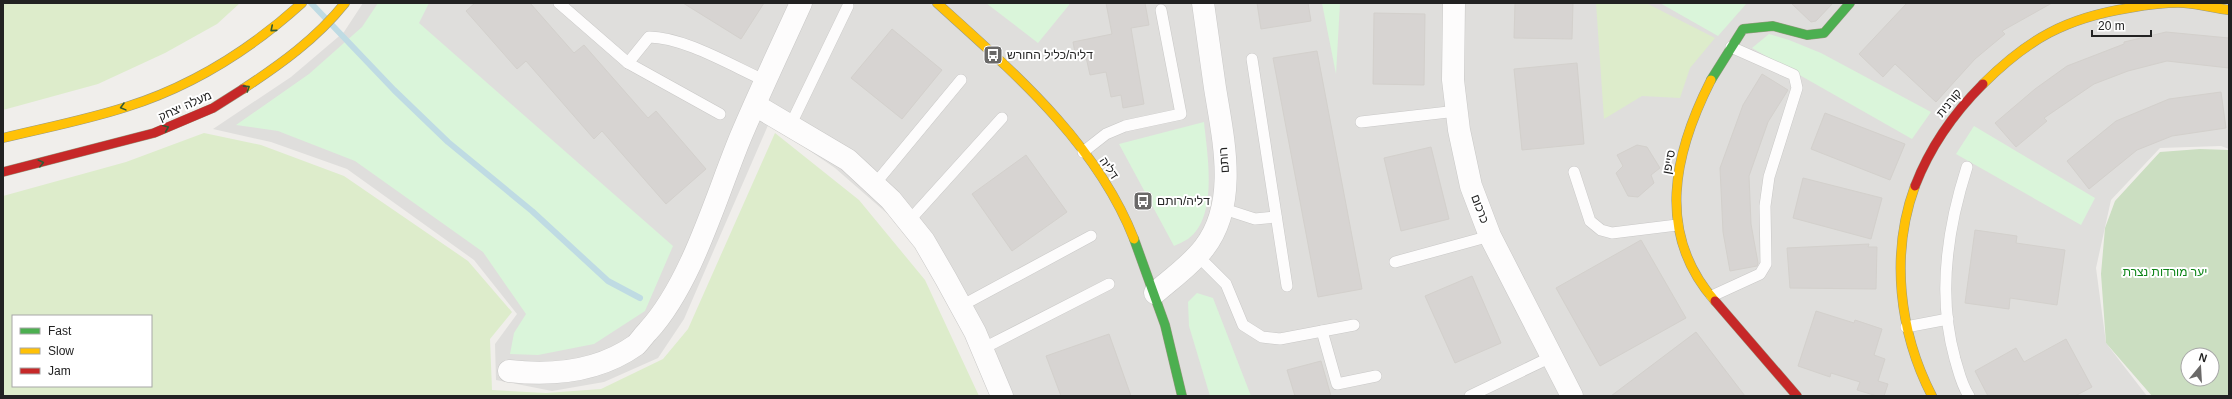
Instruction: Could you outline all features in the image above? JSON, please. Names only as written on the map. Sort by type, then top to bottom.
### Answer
[{"type":"street","name":"מעלה יצחק","points":[[3,138],[143,102],[198,78],[246,50],[277,26],[302,3]]},
{"type":"street","name":"מעלה יצחק","points":[[3,172],[154,133],[214,108],[286,62],[328,24],[345,3]]},
{"type":"street","points":[[509,371],[539,374],[576,370],[606,360],[636,344],[660,319],[690,264],[755,105],[801,3]]},
{"type":"street","name":"דליה","points":[[937,3],[1010,68],[1066,129],[1116,200],[1133,236],[1154,293],[1171,345],[1182,396]]},
{"type":"street","name":"רותם","points":[[1154,293],[1198,255],[1205,247],[1222,208],[1226,172],[1222,127],[1203,3]]},
{"type":"street","name":"כרכום","points":[[1454,3],[1453,80],[1457,111],[1471,186],[1490,236],[1551,358],[1572,396]]},
{"type":"street","name":"סייפן","points":[[1797,396],[1703,286],[1688,258],[1677,225],[1676,190],[1683,150],[1696,109],[1731,47],[1743,29],[1773,26],[1807,36],[1824,33],[1850,3]]},
{"type":"street","name":"קורנית","points":[[1932,396],[1910,342],[1906,326],[1901,301],[1898,256],[1904,220],[1916,182],[1933,145],[1957,109],[1985,81],[2022,48],[2058,27],[2093,16],[2136,6],[2184,4],[2229,10]]},
{"type":"street","points":[[755,105],[848,160],[891,200],[924,241],[961,306],[982,349],[1002,396]]},
{"type":"lane","points":[[558,3],[628,63],[720,114]]},
{"type":"lane","points":[[790,126],[848,6]]},
{"type":"lane","points":[[1083,152],[1106,134],[1125,126],[1181,114],[1161,10]]},
{"type":"lane","points":[[628,63],[649,37],[662,37],[681,43],[766,81]]},
{"type":"lane","points":[[1712,296],[1760,274],[1766,264],[1765,206],[1769,176],[1797,88],[1794,75],[1731,47]]},
{"type":"lane","points":[[1252,60],[1287,286]]},
{"type":"lane","points":[[874,185],[961,80]]},
{"type":"lane","points":[[1361,122],[1457,111]]},
{"type":"lane","points":[[908,222],[1002,118]]},
{"type":"lane","points":[[1967,167],[1955,204],[1948,250],[1945,288],[1950,339],[1963,387],[1969,396]]},
{"type":"lane","points":[[1574,172],[1590,221],[1601,230],[1612,233],[1677,225]]},
{"type":"lane","points":[[1222,208],[1255,219],[1276,217]]},
{"type":"lane","points":[[961,306],[1091,236]]},
{"type":"lane","points":[[1395,262],[1490,236]]},
{"type":"lane","points":[[1198,255],[1226,284],[1243,325],[1262,337],[1280,339],[1354,325]]},
{"type":"lane","points":[[982,349],[1109,284]]},
{"type":"lane","points":[[1906,326],[1948,319]]},
{"type":"lane","points":[[1322,331],[1337,384],[1376,376]]},
{"type":"lane","points":[[1470,396],[1551,358]]},
{"type":"shaded area","points":[[363,3],[2229,3],[2229,149],[2221,146],[2160,148],[2111,200],[2096,268],[2106,343],[2147,396],[994,396],[967,336],[913,236],[835,168],[769,123],[684,319],[658,358],[604,382],[552,391],[496,380],[495,344],[517,314],[474,260],[347,169],[271,142],[213,129],[291,77],[344,32]]},
{"type":"green space","points":[[3,3],[240,3],[217,24],[165,53],[98,84],[3,110]]},
{"type":"green space","points":[[378,3],[429,3],[419,23],[673,246],[645,311],[594,344],[538,355],[510,354],[514,333],[526,314],[483,252],[355,161],[278,131],[236,125],[309,74],[362,27]]},
{"type":"green space","points":[[986,3],[1069,3],[1069,5],[1038,43]]},
{"type":"green space","points":[[1322,3],[1340,3],[1336,74]]},
{"type":"green space","points":[[1596,3],[1646,3],[1715,38],[1690,68],[1680,98],[1642,96],[1604,119]]},
{"type":"green space","points":[[1660,3],[1747,3],[1718,36]]},
{"type":"green space","points":[[1769,34],[1789,40],[1821,53],[1931,112],[1912,139],[1752,48]]},
{"type":"green space","points":[[1204,122],[1209,184],[1204,216],[1198,229],[1188,239],[1174,246],[1119,144]]},
{"type":"green space","points":[[1974,126],[2095,198],[2081,225],[1956,154]]},
{"type":"green space","points":[[204,133],[261,145],[344,176],[468,261],[512,312],[490,339],[492,390],[546,393],[601,389],[663,359],[688,329],[775,133],[859,200],[925,280],[979,396],[3,396],[3,196],[126,162]]},
{"type":"green space","name":"יער מורדות נצרת","points":[[2200,149],[2229,150],[2229,396],[2152,396],[2106,343],[2101,274],[2105,228],[2115,201],[2160,152]]},
{"type":"green space","points":[[1197,293],[1213,298],[1251,396],[1210,396],[1189,326],[1188,302]]},
{"type":"building","points":[[475,3],[530,3],[574,53],[584,45],[648,118],[656,111],[706,169],[666,204],[602,131],[594,139],[526,61],[517,69],[466,11]]},
{"type":"building","points":[[683,3],[764,3],[741,39]]},
{"type":"building","points":[[1106,3],[1145,3],[1149,25],[1131,28],[1144,104],[1123,108],[1121,95],[1111,97],[1106,72],[1090,75],[1086,57],[1076,58],[1073,42],[1112,34]]},
{"type":"building","points":[[1257,3],[1308,3],[1311,21],[1261,29]]},
{"type":"building","points":[[1515,3],[1573,3],[1572,39],[1514,38]]},
{"type":"building","points":[[1791,3],[1833,3],[1816,21],[1811,22]]},
{"type":"building","points":[[1907,3],[2052,3],[2002,31],[2005,34],[1975,59],[1936,102],[1895,64],[1883,77],[1859,54]]},
{"type":"building","points":[[1374,13],[1425,14],[1424,85],[1373,84]]},
{"type":"building","points":[[892,29],[942,70],[902,119],[851,78]]},
{"type":"building","points":[[2166,32],[2229,38],[2229,68],[2167,61],[2128,71],[2094,84],[2044,118],[2047,121],[2016,147],[1995,123],[2035,89],[2067,66],[2124,44],[2124,42]]},
{"type":"building","points":[[1317,51],[1362,289],[1318,297],[1273,58]]},
{"type":"building","points":[[1577,63],[1584,144],[1522,150],[1514,69]]},
{"type":"building","points":[[1762,74],[1788,90],[1768,122],[1749,176],[1751,224],[1758,263],[1757,266],[1730,271],[1723,232],[1720,168],[1743,105]]},
{"type":"building","points":[[2221,92],[2226,128],[2172,136],[2137,150],[2089,189],[2067,161],[2116,121],[2169,99]]},
{"type":"building","points":[[1825,113],[1905,144],[1890,180],[1811,149]]},
{"type":"building","points":[[1637,145],[1647,147],[1660,168],[1651,175],[1654,183],[1638,197],[1628,196],[1616,173],[1623,166],[1617,155]]},
{"type":"building","points":[[1431,147],[1449,219],[1401,231],[1384,158]]},
{"type":"building","points":[[1026,155],[1067,212],[1012,251],[972,194]]},
{"type":"building","points":[[1803,178],[1882,198],[1871,239],[1793,218]]},
{"type":"building","points":[[1975,230],[2017,236],[2016,243],[2065,250],[2057,305],[2010,298],[2009,309],[1965,303]]},
{"type":"building","points":[[1641,240],[1686,318],[1600,366],[1556,288]]},
{"type":"building","points":[[1869,244],[1868,247],[1877,247],[1876,289],[1790,288],[1787,248]]},
{"type":"building","points":[[1472,276],[1501,343],[1455,363],[1425,296]]},
{"type":"building","points":[[1816,311],[1854,323],[1855,320],[1882,329],[1874,355],[1885,359],[1878,381],[1888,384],[1884,396],[1877,396],[1857,390],[1860,382],[1831,373],[1830,377],[1798,366]]},
{"type":"building","points":[[1696,332],[1745,396],[1611,396]]},
{"type":"building","points":[[1109,334],[1131,396],[1061,396],[1046,356]]},
{"type":"building","points":[[2066,339],[2092,387],[2075,396],[1988,396],[1975,371],[2016,348],[2024,362]]},
{"type":"building","points":[[1321,361],[1331,396],[1295,396],[1287,370]]},
{"type":"waterway","points":[[311,3],[394,90],[448,142],[532,211],[608,281],[640,298]]},
{"type":"traffic: fast","points":[[1711,80],[1743,29],[1773,26],[1807,35],[1824,33],[1850,3]]},
{"type":"traffic: fast","points":[[1134,239],[1165,325],[1182,396]]},
{"type":"traffic: slow","points":[[3,138],[111,112],[174,88],[220,65],[262,36],[302,3]]},
{"type":"traffic: slow","points":[[243,89],[297,50],[322,28],[345,3]]},
{"type":"traffic: slow","points":[[937,3],[1022,82],[1075,140],[1098,171],[1118,204],[1134,239]]},
{"type":"traffic: slow","points":[[1983,84],[2000,68],[2032,43],[2049,33],[2086,18],[2106,12],[2170,3],[2184,3],[2229,10]]},
{"type":"traffic: slow","points":[[1711,80],[1698,108],[1688,136],[1680,164],[1677,192],[1678,220],[1684,248],[1696,275],[1715,301]]},
{"type":"traffic: slow","points":[[1915,186],[1907,212],[1902,238],[1902,292],[1912,346],[1932,396]]},
{"type":"traffic: jam","points":[[1915,186],[1935,144],[1962,107],[1983,84]]},
{"type":"traffic: jam","points":[[3,172],[154,133],[213,108],[243,89]]},
{"type":"traffic: jam","points":[[1715,301],[1797,396]]},
{"type":"place","name":"דליה/כליל החורש","points":[[993,55]]},
{"type":"place","name":"דליה/רותם","points":[[1143,201]]}]
